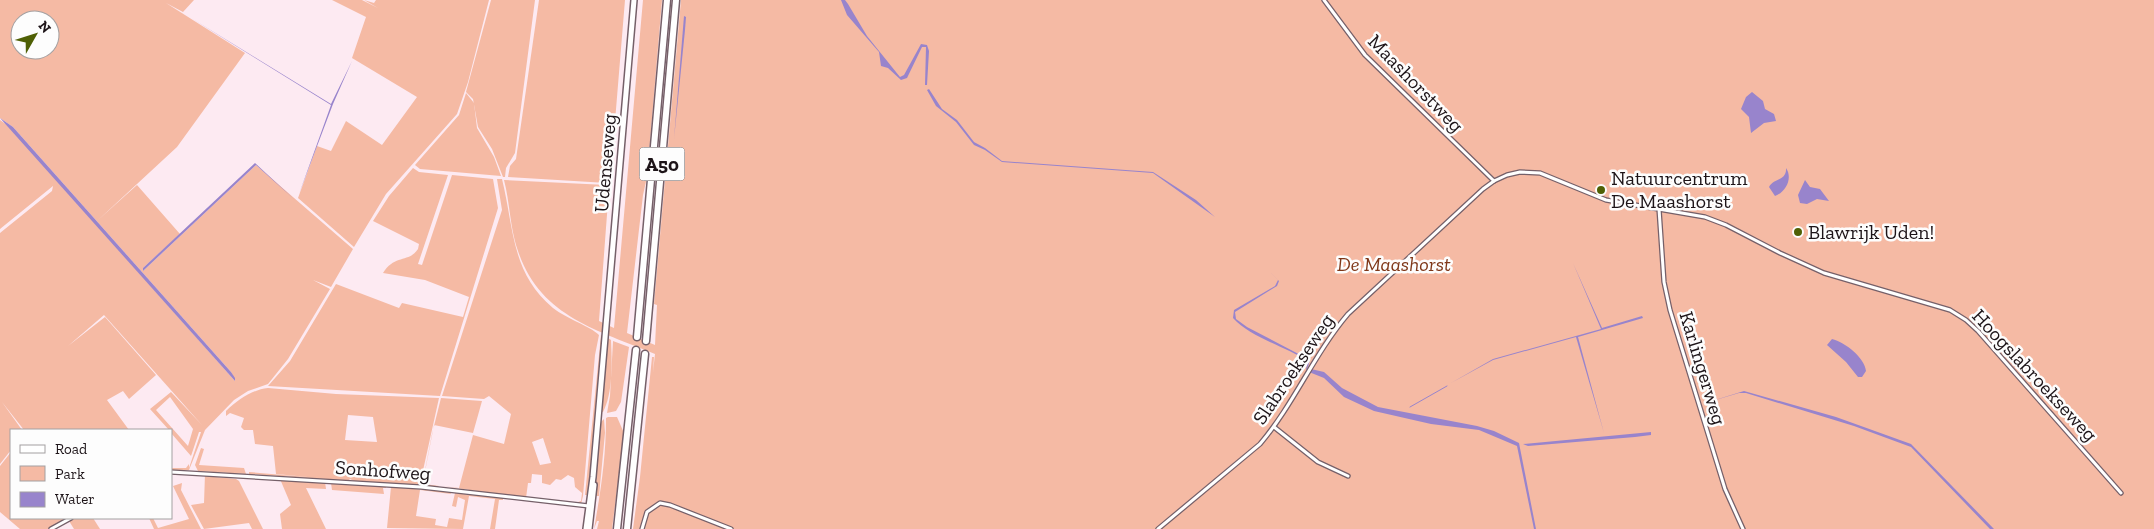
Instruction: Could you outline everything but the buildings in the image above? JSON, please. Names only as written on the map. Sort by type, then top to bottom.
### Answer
[{"type":"highway","name":"A50","points":[[637,337],[667,0]]},
{"type":"highway","name":"A50","points":[[646,341],[676,0]]},
{"type":"highway","points":[[617,529],[636,350]]},
{"type":"highway","points":[[627,529],[633,486],[645,354]]},
{"type":"street","name":"Udenseweg","points":[[588,529],[634,0]]},
{"type":"street","name":"Maashorstweg","points":[[1324,0],[1365,54],[1494,181]]},
{"type":"street","name":"Slabroekseweg","points":[[1158,529],[1252,452],[1274,427],[1329,338],[1348,314],[1476,195],[1494,181],[1520,172],[1540,173],[1596,198],[1658,209]]},
{"type":"street","name":"Hoogslabroekseweg","points":[[1658,209],[1716,221],[1808,266],[1839,278],[1942,308],[1959,315],[1978,331],[2121,493]]},
{"type":"street","name":"Karlingerweg","points":[[1658,209],[1664,282],[1670,310],[1724,489],[1743,529]]},
{"type":"street","points":[[1274,427],[1318,462],[1348,476]]},
{"type":"street","name":"Sonhofweg","points":[[172,472],[421,487],[590,507]]},
{"type":"street","points":[[642,529],[647,512],[660,503],[670,505],[732,529]]},
{"type":"street","points":[[51,529],[69,519]]},
{"type":"green space","points":[[0,0],[194,0],[183,12],[166,3],[245,53],[177,147],[97,221],[137,185],[180,234],[143,268],[143,271],[256,165],[353,249],[331,287],[313,280],[330,289],[288,359],[268,384],[248,391],[234,400],[205,430],[189,470],[172,470],[172,468],[186,468],[189,464],[189,468],[201,432],[199,432],[191,456],[172,434],[172,429],[168,429],[150,409],[171,392],[202,425],[104,315],[68,346],[105,317],[156,375],[129,399],[123,391],[107,400],[128,429],[23,429],[2,402],[21,429],[10,429],[10,451],[0,464],[0,233],[52,191],[53,186],[0,229],[0,120],[10,127],[235,381],[231,372],[13,127],[0,118]],"holes":[[[170,397],[193,429],[188,446],[156,410]]]},
{"type":"green space","points":[[332,0],[362,0],[378,8],[364,0],[374,3],[376,0],[489,0],[468,82],[457,114],[386,194],[354,247],[298,198],[317,146],[331,151],[346,121],[382,145],[417,97],[352,58],[366,17]]},
{"type":"green space","points":[[491,0],[535,0],[515,153],[506,168],[505,177],[503,177],[492,149],[478,127],[473,99],[466,92]]},
{"type":"green space","points":[[539,0],[625,0],[610,182],[508,177],[510,166],[516,159]]},
{"type":"green space","name":"De Maashorst","points":[[643,0],[662,0],[647,177],[643,195],[627,333],[655,345],[657,305],[654,304],[681,0],[2154,0],[2154,529],[633,529],[652,357],[654,357],[653,372],[655,354],[592,328],[573,318],[541,292],[528,273],[518,251],[513,234],[504,180],[607,185],[609,188],[599,321],[614,328]]},
{"type":"green space","points":[[466,93],[474,103],[477,128],[494,157],[501,176],[420,169],[415,165],[459,115]]},
{"type":"green space","points":[[413,168],[419,172],[448,175],[418,264],[422,265],[452,175],[493,179],[498,208],[440,396],[268,386],[290,361],[336,284],[399,308],[402,303],[463,317],[469,297],[425,280],[383,273],[392,263],[410,256],[418,249],[419,244],[373,221],[389,196]]},
{"type":"green space","points":[[497,179],[502,179],[516,249],[529,280],[539,294],[553,308],[599,335],[595,355],[581,504],[578,504],[578,502],[581,501],[582,493],[575,487],[574,478],[568,475],[561,480],[556,479],[550,485],[542,483],[542,475],[532,474],[531,483],[528,483],[526,498],[442,486],[459,488],[473,435],[504,444],[511,414],[489,396],[484,399],[442,396],[502,210]],"holes":[[[543,438],[551,463],[540,465],[532,442]]]},
{"type":"green space","points":[[601,335],[603,336],[588,495],[585,495]]},
{"type":"green space","points":[[608,338],[611,340],[611,377],[609,396],[603,412],[601,412]]},
{"type":"green space","points":[[613,341],[629,347],[621,402],[616,411],[607,413],[610,396]]},
{"type":"green space","points":[[262,389],[439,398],[420,484],[249,474],[249,472],[318,478],[276,474],[273,446],[255,444],[253,430],[244,430],[241,427],[244,418],[230,413],[226,416],[226,411],[235,403],[250,393]],"holes":[[[348,415],[373,417],[377,442],[345,440]]]},
{"type":"green space","points":[[441,398],[482,401],[473,433],[434,425]]},
{"type":"green space","points":[[617,417],[624,433],[612,529],[597,529],[599,521],[597,521],[594,529],[603,474],[606,418]]},
{"type":"green space","points":[[604,419],[605,433],[599,496],[594,496],[601,422]]},
{"type":"green space","points":[[201,448],[204,449],[199,465],[244,468],[246,474],[198,471],[195,465]]},
{"type":"green space","points":[[10,453],[10,519],[66,519],[48,529],[20,529],[0,512],[0,466]]},
{"type":"green space","points":[[205,474],[249,477],[206,476],[236,479],[239,481],[263,529],[252,529],[249,523],[204,529],[191,505],[204,503]]},
{"type":"green space","points":[[280,479],[325,482],[326,489],[306,488],[326,529],[282,529],[280,514],[291,505]]},
{"type":"green space","points":[[182,483],[181,490],[201,529],[154,529],[149,519],[154,519],[158,528],[189,519],[173,486]]},
{"type":"green space","points":[[331,483],[386,486],[386,488],[383,488],[384,494],[332,490]]},
{"type":"green space","points":[[424,484],[439,486],[431,487]]},
{"type":"green space","points":[[391,487],[450,492],[451,494],[420,490],[416,516],[436,519],[435,525],[447,527],[449,518],[462,520],[465,500],[458,497],[456,507],[452,506],[455,493],[503,498],[503,500],[499,500],[495,529],[490,529],[495,499],[469,496],[463,529],[387,528]]},
{"type":"green space","points":[[73,519],[94,519],[100,529],[74,529],[69,521]]},
{"type":"water","points":[[841,0],[845,0],[867,36],[900,77],[904,75],[921,44],[927,45],[929,51],[927,85],[925,85],[926,47],[922,47],[907,78],[901,80],[888,68],[881,66],[879,52],[847,15]]},
{"type":"water","points":[[684,16],[686,17],[685,30],[674,139]]},
{"type":"water","points":[[191,18],[331,104],[352,61],[333,104],[299,194],[331,105]]},
{"type":"water","points":[[929,89],[942,109],[957,120],[974,142],[1002,161],[1153,172],[1196,200],[1215,217],[1153,173],[1002,162],[974,145],[956,122],[936,106],[927,90]]},
{"type":"water","points":[[1752,92],[1763,101],[1765,109],[1774,114],[1776,121],[1764,123],[1751,133],[1749,117],[1741,109],[1746,97]]},
{"type":"water","points":[[0,118],[13,127],[231,372],[235,381]]},
{"type":"water","points":[[255,163],[295,200],[256,165],[143,271],[143,268]]},
{"type":"water","points":[[1786,168],[1789,176],[1787,184],[1775,196],[1769,187],[1784,175]]},
{"type":"water","points":[[1805,180],[1810,187],[1820,189],[1829,201],[1817,199],[1807,204],[1800,203],[1798,195]]},
{"type":"water","points":[[1573,263],[1602,328],[1642,316],[1643,318],[1578,337],[1604,433],[1576,337],[1493,360],[1451,383],[1493,359],[1601,329]]},
{"type":"water","points":[[1278,280],[1277,286],[1235,312],[1236,319],[1247,327],[1310,360],[1307,370],[1308,361],[1249,331],[1233,318],[1234,310],[1275,286]]},
{"type":"water","points":[[1832,339],[1848,347],[1862,361],[1866,371],[1862,377],[1858,377],[1846,362],[1827,345]]},
{"type":"water","points":[[1311,369],[1324,372],[1342,388],[1378,407],[1477,426],[1494,431],[1519,443],[1536,529],[1534,529],[1517,446],[1479,430],[1431,424],[1374,411],[1344,397],[1324,378],[1309,372]]},
{"type":"water","points":[[1744,391],[1836,417],[1911,444],[1994,529],[1990,529],[1911,447],[1854,426],[1746,393],[1739,393],[1702,404]]},
{"type":"water","points":[[1651,432],[1651,435],[1635,437],[1528,446],[1523,444]]},
{"type":"waterway","points":[[1410,407],[1447,386]]},
{"type":"place","name":"Natuurcentrum De Maashorst","points":[[1601,190]]},
{"type":"place","name":"Blawrijk Uden!","points":[[1798,232]]}]
